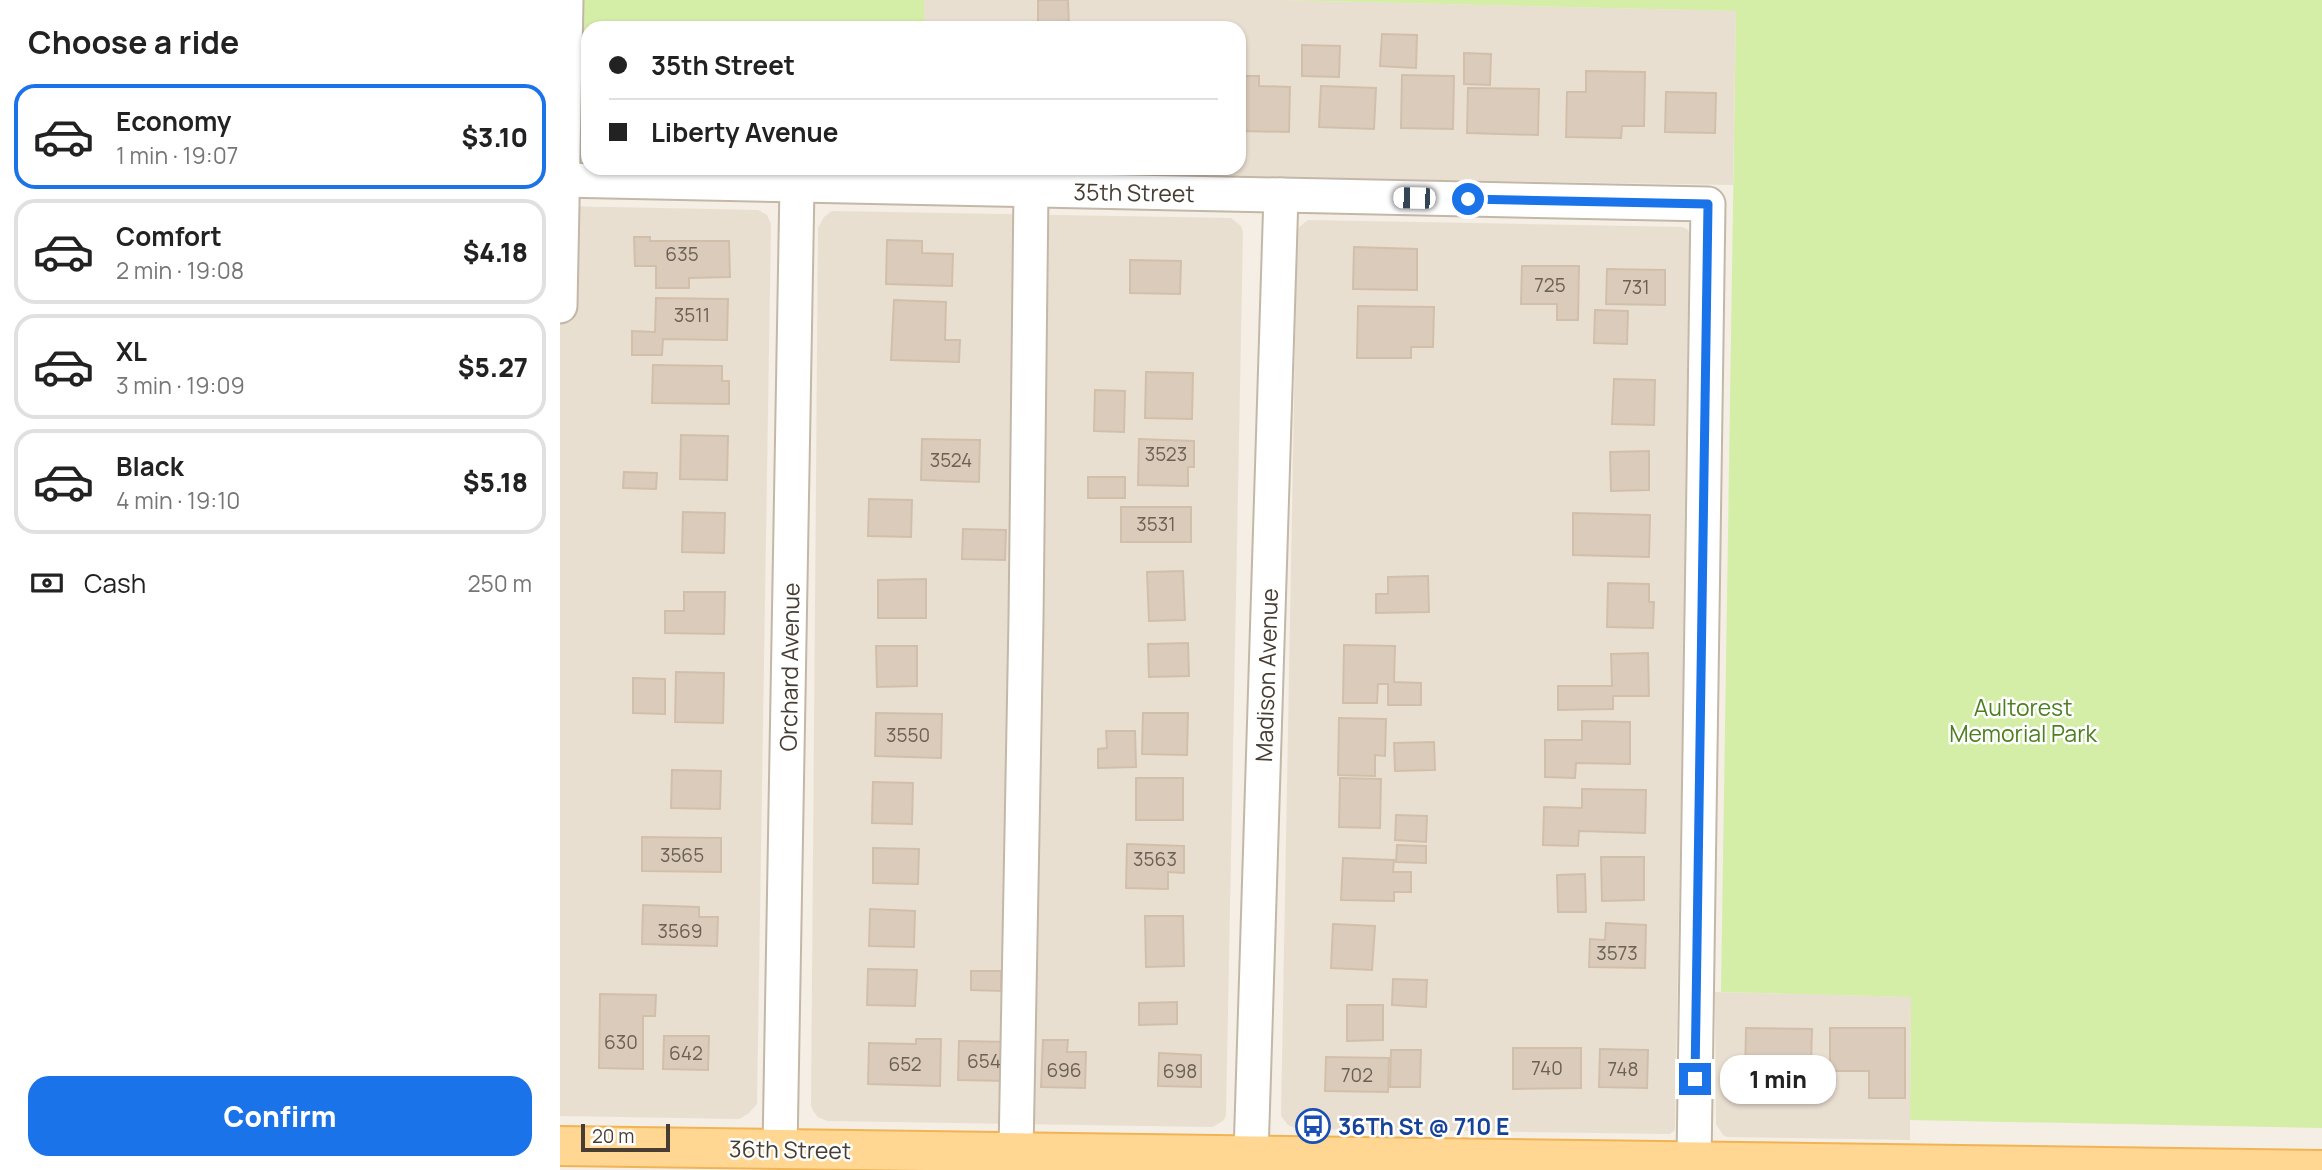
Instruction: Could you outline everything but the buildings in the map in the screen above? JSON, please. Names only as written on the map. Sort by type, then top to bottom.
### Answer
[{"type":"main road","name":"36th Street","points":[[560,1146],[797,1156],[1016,1152],[1090,1162],[1251,1155],[2322,1170]]},
{"type":"street","points":[[560,306],[566,0]]},
{"type":"street","name":"35th Street","points":[[561,180],[1708,204],[1694,1161]]},
{"type":"street","name":"Orchard Avenue","points":[[797,185],[797,1156]]},
{"type":"street","points":[[1016,1152],[1031,190]]},
{"type":"street","name":"Madison Avenue","points":[[1251,1155],[1281,195]]},
{"type":"shaded area","points":[[924,0],[1279,0],[1736,11],[1733,185],[1155,175],[1246,175],[1246,21],[924,21]]},
{"type":"shaded area","points":[[560,206],[758,210],[767,215],[771,224],[757,1104],[739,1119],[560,1116]]},
{"type":"shaded area","points":[[832,211],[1231,218],[1241,226],[1243,232],[1226,1115],[1224,1120],[1213,1127],[827,1121],[813,1111],[818,228],[824,217]]},
{"type":"shaded area","points":[[1308,220],[1682,227],[1691,235],[1675,1130],[1670,1134],[1297,1129],[1288,1125],[1281,1116],[1297,232]]},
{"type":"shaded area","points":[[1715,992],[1911,997],[1910,1140],[1723,1135],[1716,1124]]},
{"type":"green space","points":[[566,0],[924,0],[924,21],[581,21],[581,164],[569,163]]},
{"type":"green space","name":"Aultorest Memorial Park","points":[[1279,0],[2322,0],[2322,1128],[1910,1120],[1911,997],[1721,992],[1736,11]]},
{"type":"place","name":"36Th St @ 710 E","points":[[1313,1126]]},
{"type":"route","points":[[1468,199],[1708,204],[1695,1079]]}]
